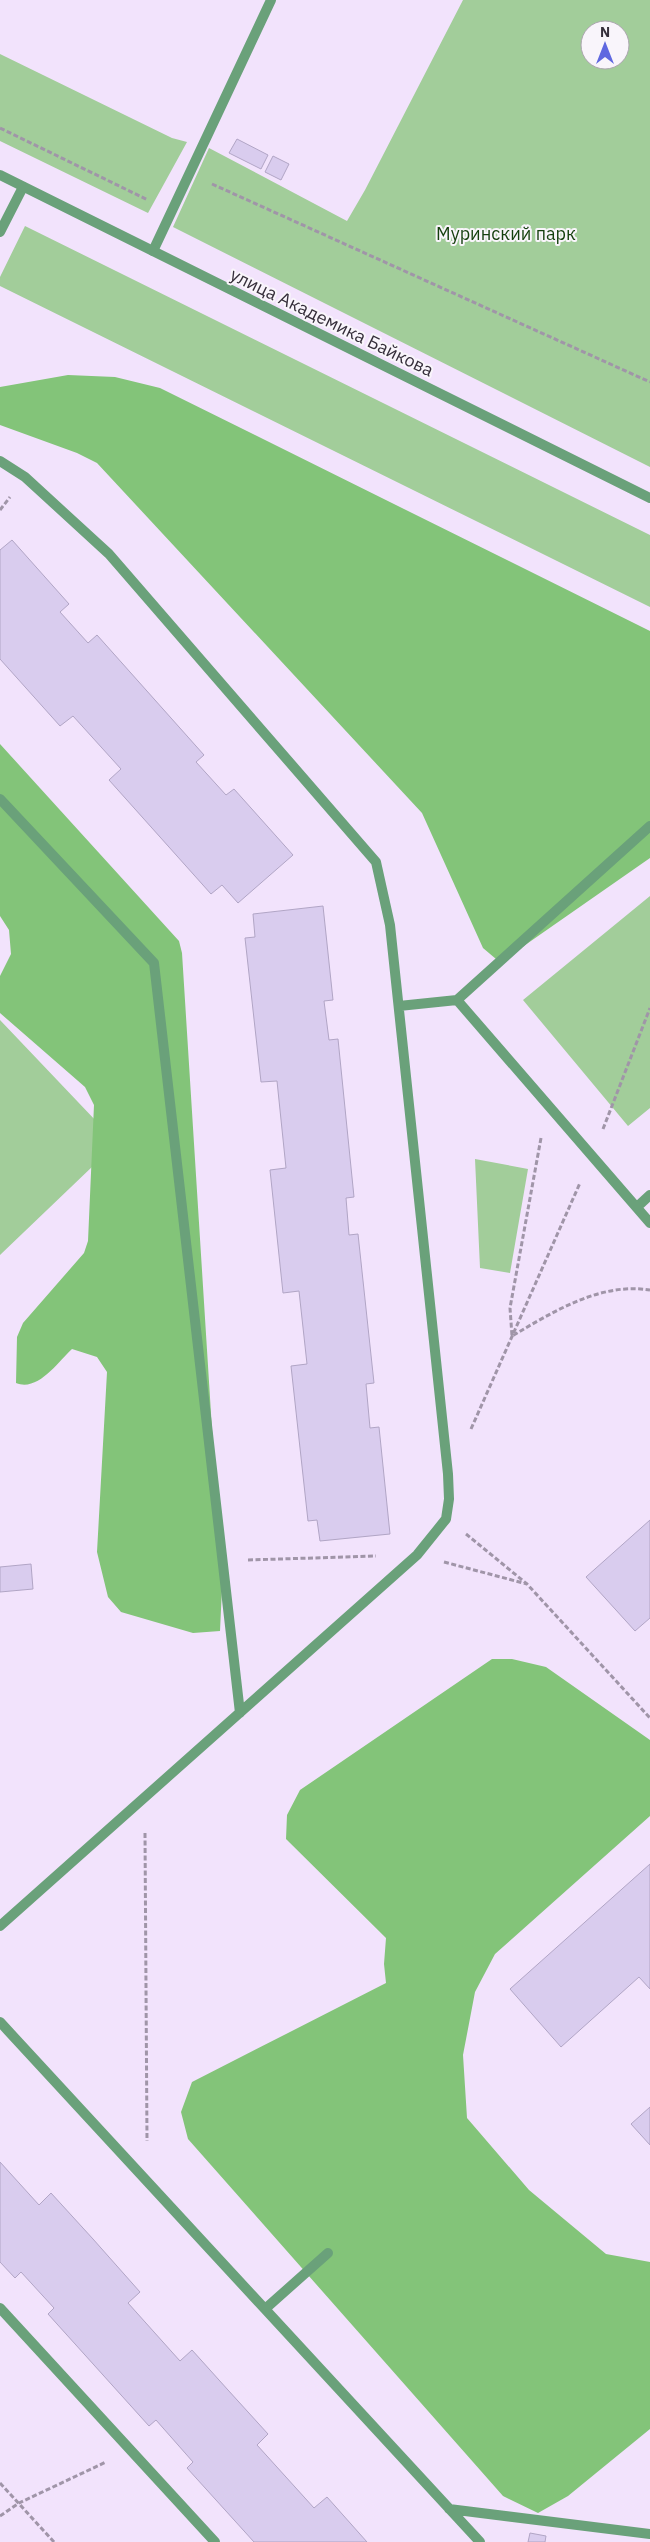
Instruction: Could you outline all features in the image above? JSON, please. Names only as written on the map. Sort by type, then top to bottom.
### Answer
[{"type":"street","points":[[153,251],[188,173],[271,0]]},
{"type":"street","name":"улица Академика Байкова","points":[[0,175],[650,498]]},
{"type":"street","points":[[0,232],[23,187]]},
{"type":"street","points":[[0,462],[25,477],[109,554],[376,862],[390,925],[448,1474],[446,1518],[417,1555],[0,1926]]},
{"type":"street","points":[[0,800],[154,963],[240,1713]]},
{"type":"street","points":[[399,1006],[457,1000],[650,826]]},
{"type":"street","points":[[457,1000],[650,1222]]},
{"type":"street","points":[[637,1207],[650,1194]]},
{"type":"street","points":[[0,2022],[480,2542]]},
{"type":"street","points":[[265,2309],[328,2253]]},
{"type":"street","points":[[0,2308],[214,2542]]},
{"type":"street","points":[[449,2509],[650,2534]]},
{"type":"path","points":[[0,128],[171,212]]},
{"type":"path","points":[[188,173],[650,382]]},
{"type":"path","points":[[470,1430],[593,1156],[650,1008]]},
{"type":"path","points":[[512,1336],[510,1308],[547,1105]]},
{"type":"path","points":[[512,1336],[588,1296],[634,1287],[650,1290]]},
{"type":"path","points":[[446,1518],[528,1584],[650,1718]]},
{"type":"path","points":[[145,1797],[148,2182]]},
{"type":"path","points":[[0,2516],[19,2504],[131,2450]]},
{"type":"path","points":[[0,2483],[54,2542]]},
{"type":"green space","name":"Муринский парк","points":[[463,0],[650,0],[650,467],[173,227],[209,148],[347,221],[365,190]]},
{"type":"green space","points":[[0,54],[172,138],[187,142],[148,213],[0,141]]},
{"type":"green space","points":[[25,226],[650,535],[650,607],[0,286],[0,277]]},
{"type":"green space","points":[[68,375],[115,377],[160,388],[650,631],[650,858],[518,950],[496,959],[483,948],[422,813],[97,463],[77,453],[0,425],[0,387]]},
{"type":"green space","points":[[0,744],[179,941],[182,953],[222,1588],[220,1631],[193,1633],[121,1612],[108,1597],[97,1552],[107,1372],[97,1357],[72,1349],[40,1380],[24,1385],[16,1383],[17,1337],[23,1323],[84,1253],[88,1241],[94,1105],[85,1087],[0,1013],[0,976],[11,954],[9,930],[0,916]]},
{"type":"green space","points":[[650,896],[650,1108],[628,1126],[523,1000]]},
{"type":"green space","points":[[0,1020],[117,1143],[0,1255]]},
{"type":"green space","points":[[475,1159],[528,1169],[510,1273],[480,1268]]},
{"type":"green space","points":[[492,1659],[512,1659],[546,1667],[650,1740],[650,1816],[495,1954],[475,1992],[463,2055],[467,2118],[529,2190],[606,2254],[650,2262],[650,2429],[568,2496],[538,2513],[503,2496],[188,2139],[181,2112],[192,2082],[386,1983],[384,1964],[386,1938],[286,1839],[287,1815],[300,1790]]},
{"type":"building","points":[[237,139],[268,155],[261,169],[229,153]]},
{"type":"building","points":[[273,156],[289,164],[281,180],[265,172]]},
{"type":"building","points":[[12,540],[69,604],[60,612],[88,643],[97,635],[204,755],[196,762],[226,795],[234,789],[293,855],[238,903],[222,885],[211,894],[109,780],[121,769],[73,716],[60,726],[0,659],[0,550]]},
{"type":"building","points":[[323,906],[333,1000],[324,1001],[329,1040],[338,1039],[354,1197],[346,1198],[349,1235],[358,1234],[374,1383],[366,1384],[370,1428],[379,1427],[390,1534],[320,1541],[317,1520],[308,1521],[291,1366],[307,1364],[299,1291],[283,1293],[270,1170],[286,1168],[277,1081],[261,1082],[245,938],[255,937],[253,914]]},
{"type":"building","points":[[650,1520],[650,1618],[635,1631],[586,1577]]},
{"type":"building","points":[[31,1564],[33,1589],[0,1592],[0,1567]]},
{"type":"building","points":[[650,1864],[650,1989],[639,1977],[561,2047],[510,1989]]},
{"type":"building","points":[[650,2107],[650,2145],[631,2124]]},
{"type":"building","points":[[0,2162],[39,2205],[51,2193],[140,2292],[128,2303],[180,2361],[192,2350],[268,2434],[257,2445],[314,2508],[327,2497],[367,2542],[254,2542],[187,2468],[193,2462],[156,2420],[149,2426],[48,2314],[54,2308],[21,2272],[15,2278],[0,2262]]},
{"type":"building","points":[[530,2533],[546,2536],[545,2542],[528,2542]]}]
